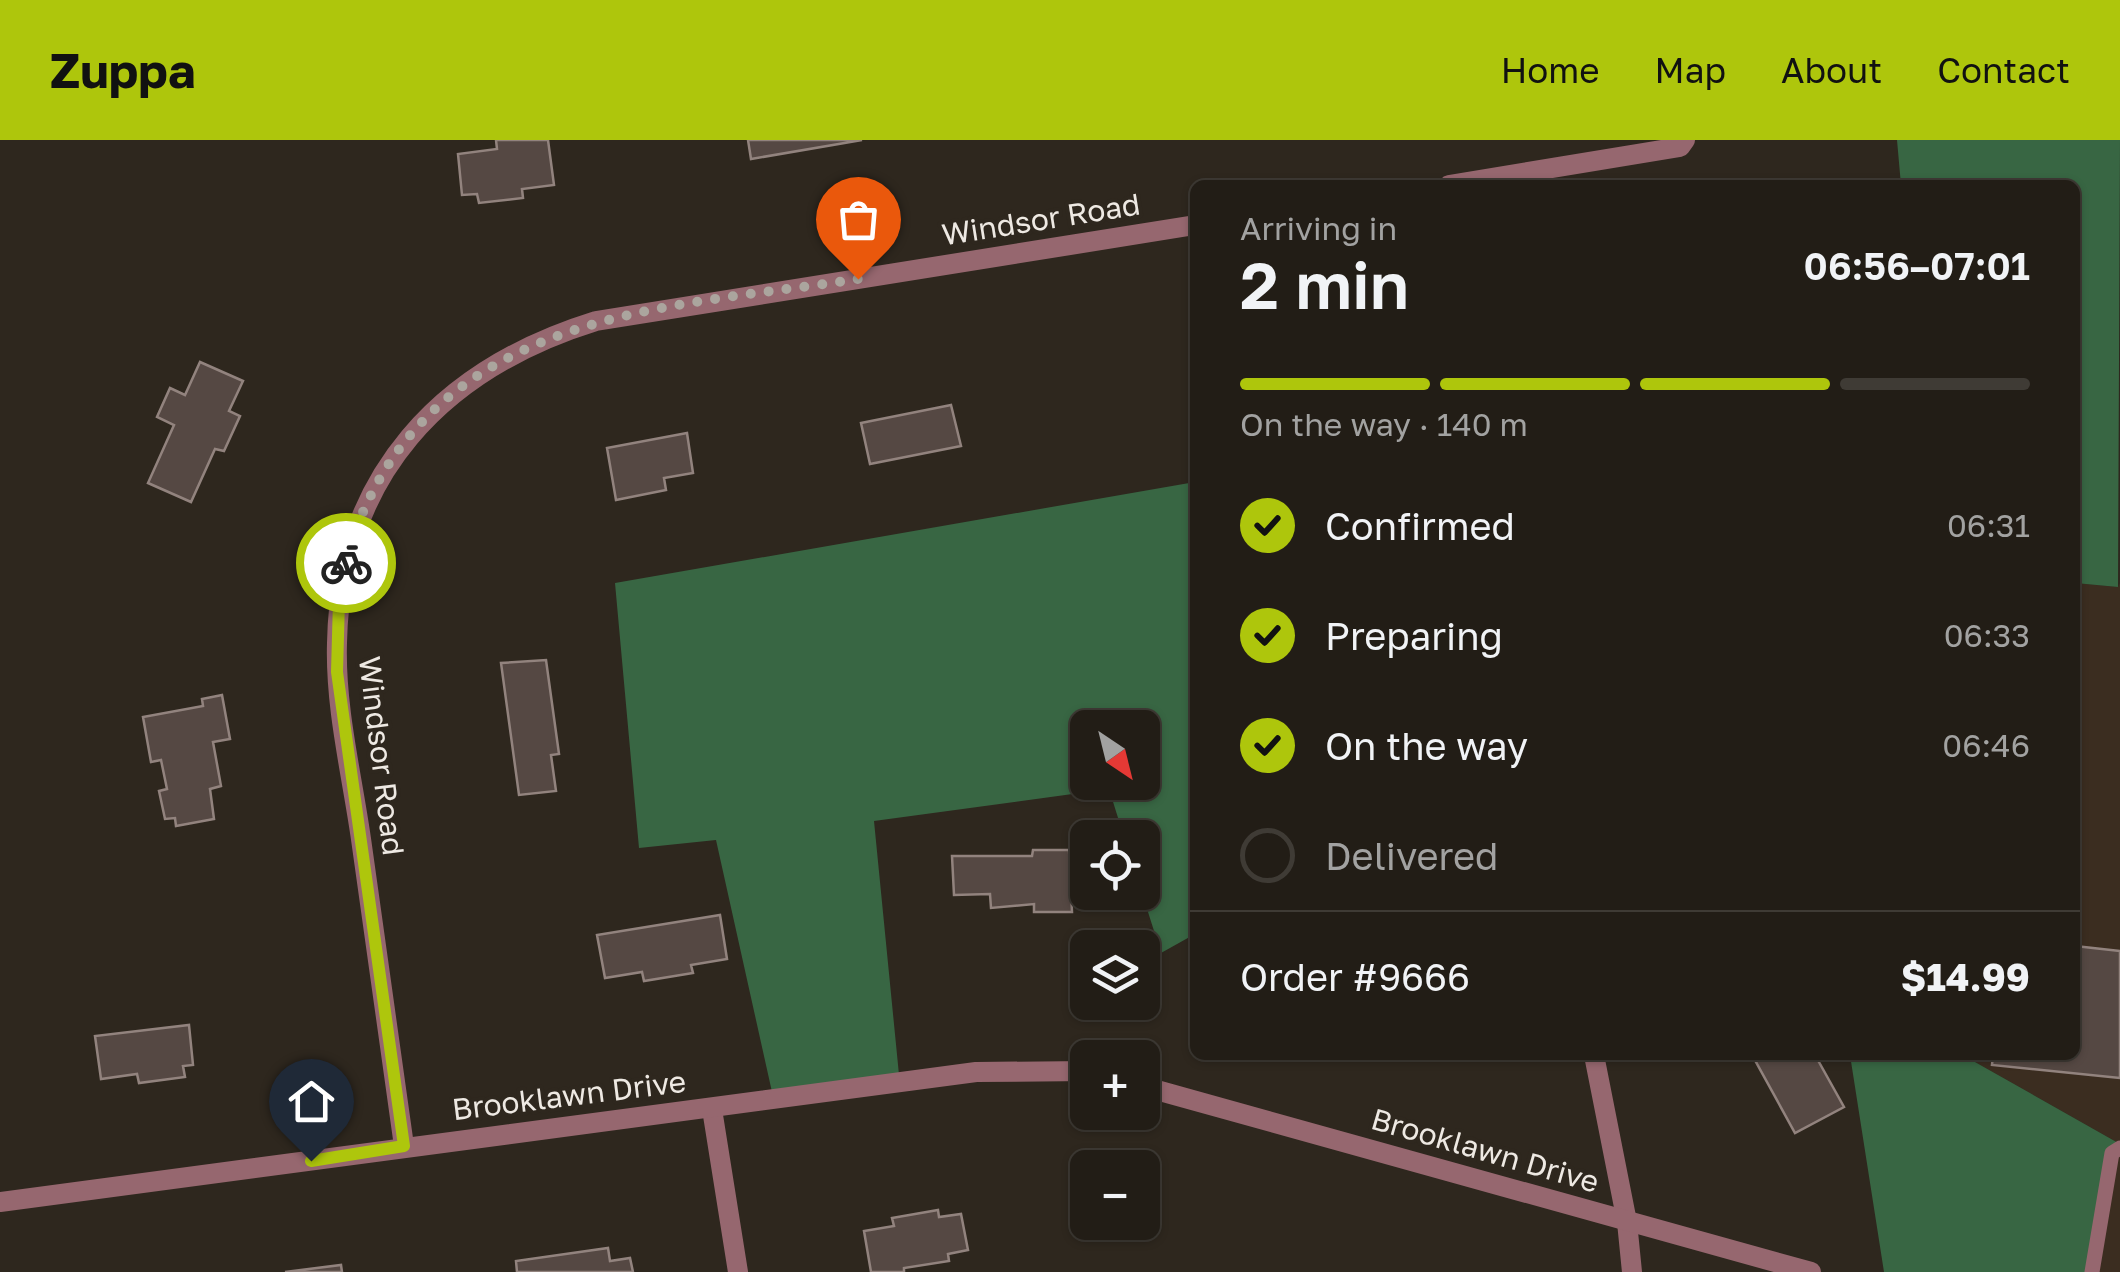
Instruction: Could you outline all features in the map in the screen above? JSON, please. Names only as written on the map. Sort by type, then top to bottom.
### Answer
[{"type":"street","points":[[1480,180],[1680,147],[1685,140]]},
{"type":"street","name":"Windsor Road","points":[[404,1146],[337,644],[348,556],[383,473],[408,436],[462,384],[512,353],[596,321],[1190,227]]},
{"type":"street","points":[[1595,1060],[1627,1222],[1632,1272]]},
{"type":"street","name":"Brooklawn Drive","points":[[0,1202],[976,1072],[1070,1071]]},
{"type":"street","name":"Brooklawn Drive","points":[[1160,1091],[1811,1272]]},
{"type":"street","points":[[712,1109],[738,1272]]},
{"type":"lane","points":[[2092,1272],[2112,1153],[2120,1148]]},
{"type":"lane","points":[[2100,1227],[2120,1229]]},
{"type":"shaded area","points":[[2080,583],[2118,587],[2120,583],[2120,1144],[1975,1062],[2080,1060]]},
{"type":"shaded area","points":[[2120,1148],[2120,1272],[2095,1272]]},
{"type":"green space","points":[[1897,140],[2120,140],[2118,587],[2080,583],[2080,180],[1901,180]]},
{"type":"green space","points":[[1190,483],[1190,937],[1161,953],[1160,930],[1154,930],[1147,910],[1160,910],[1160,820],[1119,820],[1112,800],[1160,800],[1160,710],[1070,710],[1070,794],[874,821],[900,1085],[774,1101],[716,840],[639,848],[615,583]]},
{"type":"green space","points":[[1851,1060],[1975,1060],[2120,1144],[2095,1272],[1884,1272]]},
{"type":"building","points":[[496,140],[548,140],[554,185],[522,189],[523,198],[479,203],[477,194],[462,195],[458,154],[497,149]]},
{"type":"building","points":[[748,140],[862,140],[751,159]]},
{"type":"building","points":[[200,362],[243,381],[229,411],[240,416],[224,451],[215,449],[191,502],[148,483],[174,425],[157,417],[170,388],[185,395]]},
{"type":"building","points":[[951,405],[961,446],[870,464],[861,423]]},
{"type":"building","points":[[687,433],[693,473],[664,478],[666,490],[616,500],[607,448]]},
{"type":"building","points":[[546,660],[559,754],[551,755],[556,791],[519,795],[501,663]]},
{"type":"building","points":[[222,695],[230,739],[213,742],[221,786],[210,789],[214,819],[176,826],[175,818],[165,819],[159,791],[167,789],[161,760],[151,762],[143,717],[203,706],[202,699]]},
{"type":"building","points":[[1033,850],[1069,850],[1072,912],[1034,912],[1034,904],[991,908],[990,894],[954,895],[952,856],[1032,856]]},
{"type":"building","points":[[720,915],[727,959],[691,965],[693,973],[644,981],[642,972],[605,978],[597,935]]},
{"type":"building","points":[[2080,947],[2120,951],[2120,1078],[1992,1065],[1992,1060],[2080,1060]]},
{"type":"building","points":[[189,1025],[193,1065],[183,1066],[185,1077],[139,1083],[137,1074],[101,1079],[95,1036]]},
{"type":"building","points":[[1818,1060],[1844,1107],[1795,1133],[1756,1062]]},
{"type":"building","points":[[938,1210],[939,1217],[961,1214],[968,1250],[948,1254],[949,1261],[904,1268],[904,1272],[871,1272],[864,1231],[894,1226],[892,1218]]},
{"type":"building","points":[[608,1248],[610,1261],[630,1258],[633,1272],[517,1272],[516,1261]]},
{"type":"building","points":[[341,1265],[342,1272],[285,1272]]},
{"type":"way so far","points":[[346,563],[362,514],[408,436],[462,384],[512,353],[553,334],[596,321],[858,279]]},
{"type":"route","points":[[311,1161],[404,1146],[337,672],[339,600],[346,563]]}]
